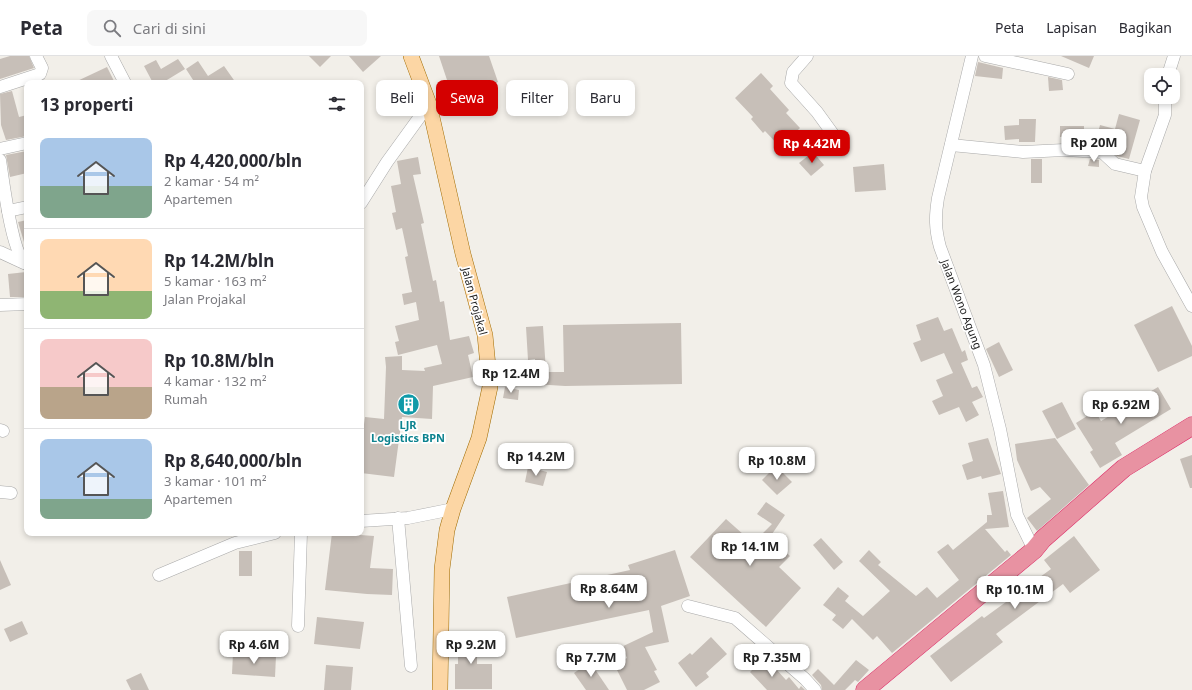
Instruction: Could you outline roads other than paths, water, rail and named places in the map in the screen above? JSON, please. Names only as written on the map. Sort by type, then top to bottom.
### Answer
[{"type":"highway","points":[[864,690],[1034,550],[1043,539],[1124,468],[1192,426]]},
{"type":"main road","name":"Jalan Projakal","points":[[411,56],[429,104],[463,254],[485,335],[490,387],[479,438],[453,509],[448,530],[442,569],[440,690]]},
{"type":"street","points":[[0,87],[40,74],[42,68],[36,56]]},
{"type":"street","points":[[111,56],[124,80]]},
{"type":"street","points":[[807,56],[793,72],[791,83],[817,112],[838,141]]},
{"type":"street","name":"Jalan Wono Agung","points":[[972,56],[938,198],[935,216],[935,231],[984,365],[1000,429],[1017,515],[1034,550]]},
{"type":"street","points":[[985,56],[1068,74]]},
{"type":"street","points":[[1170,68],[1174,56]]},
{"type":"street","points":[[364,198],[387,162],[429,104]]},
{"type":"street","points":[[1165,104],[1165,115],[1145,171],[1141,197],[1143,207],[1162,252],[1192,306]]},
{"type":"street","points":[[0,149],[24,144]]},
{"type":"street","points":[[951,145],[1023,152],[1064,150],[1102,152],[1115,164],[1145,171]]},
{"type":"street","points":[[0,160],[8,211],[16,248],[24,262]]},
{"type":"street","points":[[8,211],[24,208]]},
{"type":"street","points":[[0,252],[24,264]]},
{"type":"street","points":[[0,305],[24,304]]},
{"type":"street","points":[[364,522],[453,509]]},
{"type":"street","points":[[398,518],[411,666]]},
{"type":"street","points":[[159,575],[235,543],[262,536]]},
{"type":"street","points":[[298,626],[301,536]]},
{"type":"street","points":[[688,606],[735,618],[806,679],[815,690]]},
{"type":"place","name":"LJR Logistics BPN","points":[[408,404]]}]
